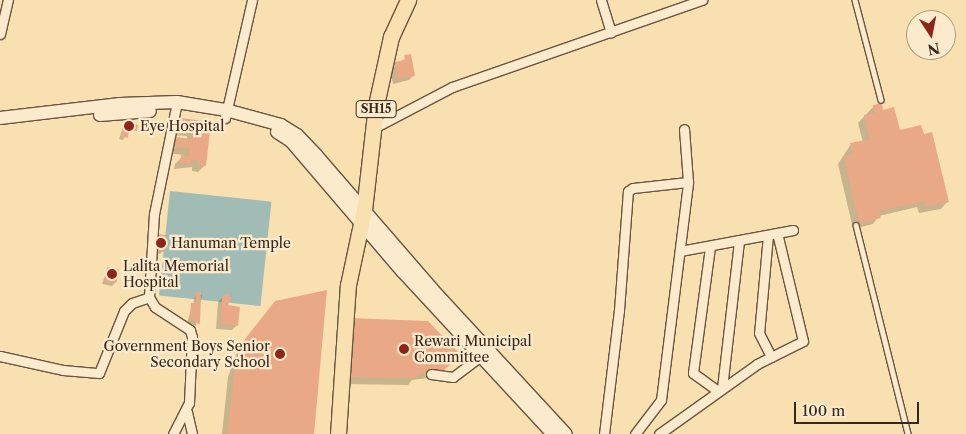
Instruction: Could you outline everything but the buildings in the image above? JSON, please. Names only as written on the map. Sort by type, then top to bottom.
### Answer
[{"type":"main road","name":"SH15","points":[[362,216],[374,128],[391,38],[408,0]]},
{"type":"main road","points":[[0,118],[120,104],[176,106],[225,114],[271,130],[291,141],[566,434]]},
{"type":"main road","points":[[0,125],[176,106]]},
{"type":"main road","points":[[362,216],[481,356],[553,434]]},
{"type":"main road","points":[[338,434],[348,284],[362,216]]},
{"type":"street","points":[[0,34],[8,0]]},
{"type":"street","points":[[225,114],[252,0]]},
{"type":"street","points":[[601,0],[611,32]]},
{"type":"street","points":[[374,128],[452,86],[702,0]]},
{"type":"street","points":[[176,106],[152,228],[149,297],[155,307],[190,330],[192,337],[187,412],[192,434]]},
{"type":"street","points":[[635,434],[661,400],[688,182],[684,129]]},
{"type":"street","points":[[604,434],[619,310],[628,192],[633,188],[688,182]]},
{"type":"street","points":[[680,251],[793,230]]},
{"type":"street","points":[[659,434],[720,390],[771,357],[803,341],[772,234]]},
{"type":"street","points":[[771,357],[759,333],[772,234]]},
{"type":"street","points":[[720,390],[739,240]]},
{"type":"street","points":[[710,246],[693,373],[720,390]]},
{"type":"street","points":[[0,356],[63,370],[99,373],[124,312],[132,303],[149,297]]},
{"type":"street","points":[[190,330],[198,325]]},
{"type":"street","points":[[431,374],[454,377],[481,356]]},
{"type":"street","points":[[172,434],[187,412]]},
{"type":"lane","points":[[855,0],[880,100]]},
{"type":"lane","points":[[856,226],[908,434]]},
{"type":"water","points":[[170,191],[271,202],[260,306],[159,295]]},
{"type":"place","name":"Eye Hospital","points":[[129,126]]},
{"type":"place","name":"Hanuman Temple","points":[[161,243]]},
{"type":"place","name":"Lalita Memorial Hospital","points":[[112,274]]},
{"type":"place","name":"Rewari Municipal Committee","points":[[404,349]]},
{"type":"place","name":"Government Boys Senior Secondary School","points":[[280,354]]}]
